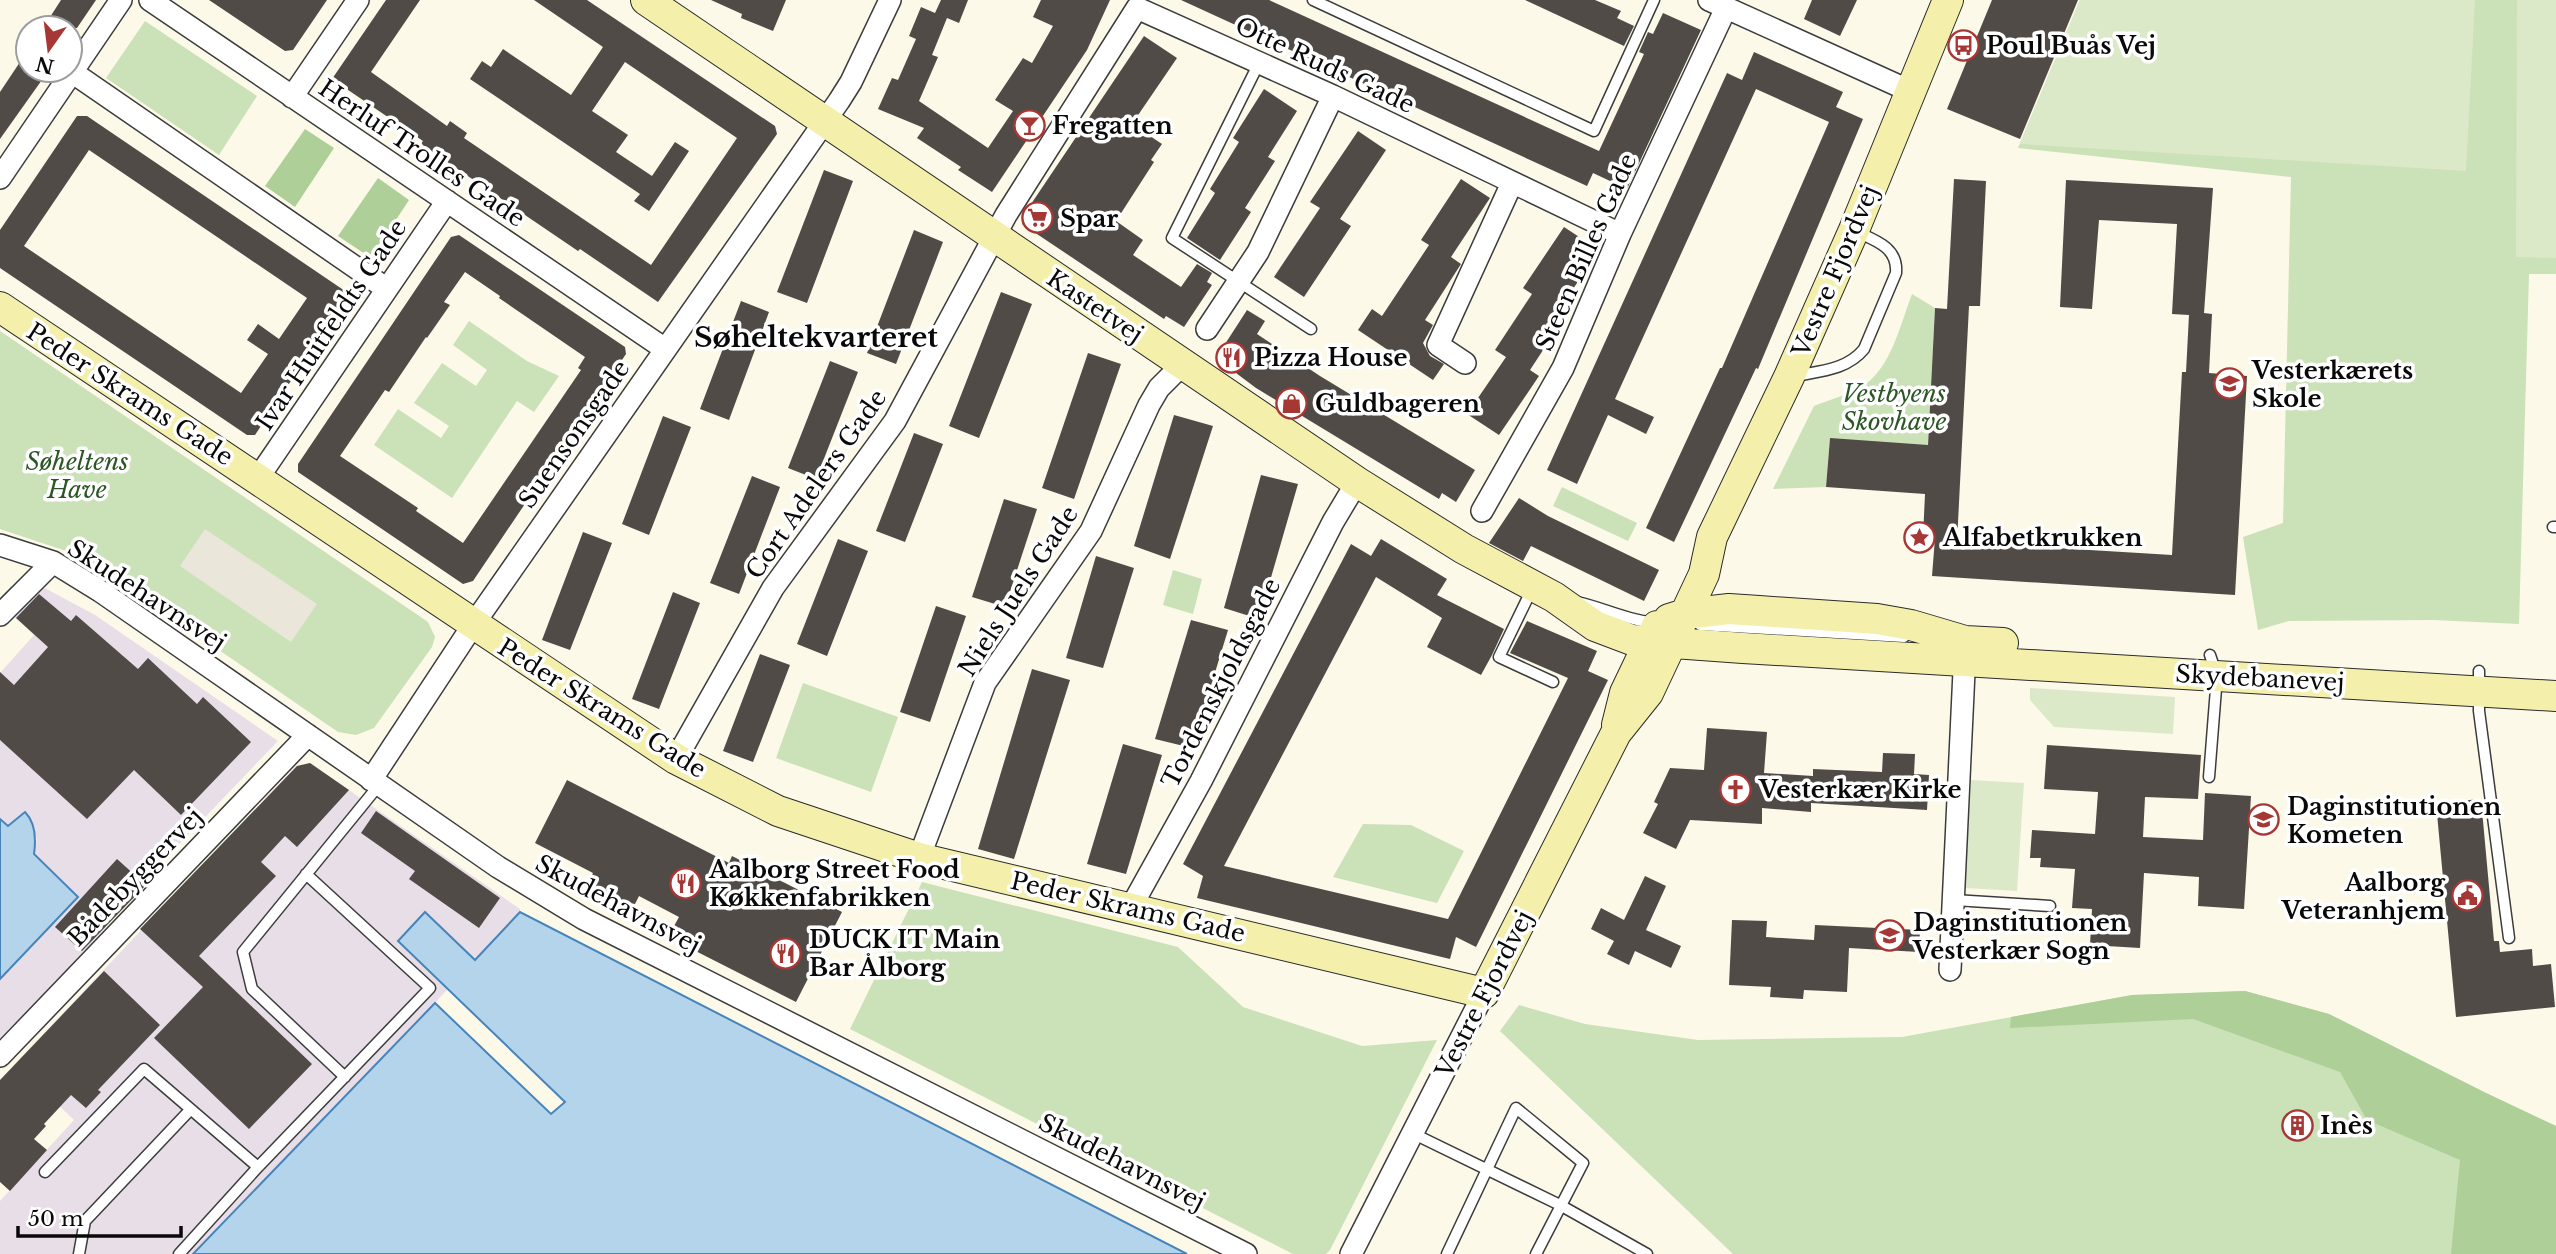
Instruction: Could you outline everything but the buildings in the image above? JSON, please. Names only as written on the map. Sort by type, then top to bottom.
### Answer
[{"type":"street","points":[[84,54],[121,0]]},
{"type":"street","name":"Herluf Trolles Gade","points":[[150,0],[665,349]]},
{"type":"street","points":[[292,97],[358,0]]},
{"type":"street","name":"Kastetvej","points":[[646,0],[1182,365],[1464,550],[1544,592],[1595,626],[1632,640],[1669,629]]},
{"type":"street","name":"Suensonsgade","points":[[375,782],[473,625],[825,122],[851,82],[890,0]]},
{"type":"street","name":"Vestre Fjordvej","points":[[1351,1254],[1615,733],[1625,693],[1704,573],[1713,537],[1789,377],[1854,230],[1948,0]]},
{"type":"street","points":[[1718,4],[1910,91]]},
{"type":"street","name":"Steen Billes Gade","points":[[1482,511],[1563,368],[1718,4]]},
{"type":"street","name":"Otte Ruds Gade","points":[[994,237],[1137,8],[1334,96],[1620,234]]},
{"type":"street","points":[[84,80],[387,289]]},
{"type":"street","points":[[0,178],[64,84]]},
{"type":"street","points":[[1207,329],[1258,252],[1334,96]]},
{"type":"street","points":[[1465,363],[1438,345],[1512,183]]},
{"type":"street","name":"Ivar Huitfeldts Gade","points":[[258,478],[447,201]]},
{"type":"street","name":"Cort Adelers Gade","points":[[676,759],[773,589],[895,421],[994,237]]},
{"type":"street","name":"Peder Skrams Gade","points":[[0,307],[51,344],[258,478],[676,759],[778,811],[919,858],[1484,993]]},
{"type":"street","name":"Niels Juels Gade","points":[[919,858],[985,683],[1091,531],[1149,405],[1159,388],[1182,365]]},
{"type":"street","name":"Tordenskjoldsgade","points":[[1131,907],[1201,781],[1333,522],[1357,482]]},
{"type":"street","name":"Skudehavnsvej","points":[[0,545],[53,562],[308,734],[498,867],[584,919],[1246,1254]]},
{"type":"street","points":[[0,615],[53,562]]},
{"type":"street","name":"Skydebanevej","points":[[1669,629],[1729,609],[1877,619],[1910,625],[1965,651],[2479,681],[2556,676]]},
{"type":"street","points":[[1950,970],[1965,651]]},
{"type":"street","name":"Skydebanevej","points":[[2479,681],[2556,696]]},
{"type":"street","name":"Bådebyggervej","points":[[0,1056],[308,734]]},
{"type":"lane","points":[[1313,0],[1594,131],[1654,0]]},
{"type":"lane","points":[[1259,63],[1172,238],[1311,329]]},
{"type":"lane","points":[[1789,377],[1846,365],[1864,349],[1896,274],[1897,263],[1890,250],[1882,243],[1854,230]]},
{"type":"lane","points":[[1544,592],[1499,657],[1553,682]]},
{"type":"lane","points":[[2209,776],[2214,665]]},
{"type":"lane","points":[[2479,681],[2479,711],[2509,938]]},
{"type":"lane","points":[[345,1077],[252,989],[243,952],[375,782]]},
{"type":"lane","points":[[179,1254],[258,1167],[430,988],[306,874]]},
{"type":"lane","points":[[1954,900],[2050,906]]},
{"type":"lane","points":[[45,1172],[144,1069],[258,1167]]},
{"type":"lane","points":[[1447,1254],[1516,1108],[1583,1163],[1536,1254]]},
{"type":"lane","points":[[79,1254],[85,1221],[190,1110]]},
{"type":"lane","points":[[1414,1134],[1560,1205],[1647,1254]]},
{"type":"shaded area","points":[[205,529],[317,604],[291,642],[180,566]]},
{"type":"shaded area","points":[[41,586],[95,615],[278,741],[143,882],[145,884],[0,1039],[0,979],[78,897],[33,854],[37,839],[24,813],[8,826],[0,819],[0,741],[124,657],[76,615],[14,685],[0,673],[34,635],[14,616]]},
{"type":"shaded area","points":[[310,763],[520,909],[520,912],[475,960],[425,913],[398,940],[448,989],[193,1254],[0,1254],[0,1201],[74,1120],[15,1064],[296,766]]},
{"type":"green space","points":[[2080,0],[2556,0],[2556,274],[2529,274],[2519,624],[2434,620],[2289,621],[2258,630],[2243,537],[2283,523],[2291,177],[2018,148]]},
{"type":"green space","points":[[2080,0],[2475,0],[2466,171],[2020,144]]},
{"type":"green space","points":[[2517,0],[2556,0],[2556,258],[2516,257]]},
{"type":"green space","points":[[145,21],[257,96],[219,155],[106,78]]},
{"type":"green space","points":[[305,129],[334,148],[295,207],[265,186]]},
{"type":"green space","points":[[378,178],[409,200],[371,258],[338,236]]},
{"type":"green space","name":"Vestbyens Skovhave","points":[[1912,294],[1935,308],[1927,460],[1830,438],[1826,487],[1773,489],[1814,406],[1860,388],[1880,370],[1893,346]]},
{"type":"green space","points":[[469,321],[527,361],[559,376],[534,412],[517,401],[452,498],[374,445],[398,409],[441,438],[449,426],[414,403],[442,363],[476,386],[487,370],[453,345]]},
{"type":"green space","name":"Søheltens Have","points":[[0,331],[428,622],[435,637],[432,647],[374,728],[356,735],[338,732],[84,557],[0,529]]},
{"type":"green space","points":[[1562,487],[1637,523],[1628,541],[1553,506]]},
{"type":"green space","points":[[1173,570],[1202,579],[1193,614],[1163,605]]},
{"type":"green space","points":[[803,683],[898,717],[871,792],[776,758]]},
{"type":"green space","points":[[2030,688],[2175,697],[2173,734],[2054,727],[2030,700]]},
{"type":"green space","points":[[1971,780],[2024,783],[2017,891],[1965,888]]},
{"type":"green space","points":[[1363,824],[1411,825],[1464,851],[1437,903],[1333,877]]},
{"type":"green space","points":[[922,882],[1178,947],[1243,1007],[1362,1046],[1437,1040],[1330,1250],[1326,1254],[1293,1254],[850,1029]]},
{"type":"green space","points":[[2245,991],[2329,1014],[2556,1126],[2556,1254],[1733,1254],[1500,1031],[1519,1005],[1585,1024],[1698,1040],[1902,1037],[2132,995]]},
{"type":"green space","points":[[2245,991],[2329,1014],[2556,1126],[2556,1254],[2451,1254],[2460,1160],[2367,1120],[2340,1072],[2193,1019],[2010,1028],[2011,1017],[2132,995]]},
{"type":"water","points":[[25,812],[33,826],[34,854],[78,897],[0,979],[0,819],[8,826]]},
{"type":"water","points":[[425,912],[475,960],[520,912],[1187,1254],[193,1254],[435,1003],[551,1114],[565,1102],[398,941]]},
{"type":"place","name":"Poul Buås Vej","points":[[1963,45]]},
{"type":"place","name":"Fregatten","points":[[1029,125]]},
{"type":"place","name":"Spar","points":[[1037,218]]},
{"type":"place","name":"Pizza House","points":[[1231,357]]},
{"type":"place","name":"Vesterkærets Skole","points":[[2229,384]]},
{"type":"place","name":"Guldbageren","points":[[1292,403]]},
{"type":"place","name":"Alfabetkrukken","points":[[1920,537]]},
{"type":"place","name":"Vesterkær Kirke","points":[[1736,789]]},
{"type":"place","name":"Daginstitutionen Kometen","points":[[2264,820]]},
{"type":"place","name":"Aalborg Street Food Køkkenfabrikken","points":[[686,883]]},
{"type":"place","name":"Aalborg Veteranhjem","points":[[2468,896]]},
{"type":"place","name":"Daginstitutionen Vesterkær Sogn","points":[[1890,936]]},
{"type":"place","name":"DUCK IT Main Bar Ålborg","points":[[786,953]]},
{"type":"place","name":"Inès","points":[[2297,1125]]},
{"type":"district","name":"Søheltekvarteret","points":[[816,337]]}]
